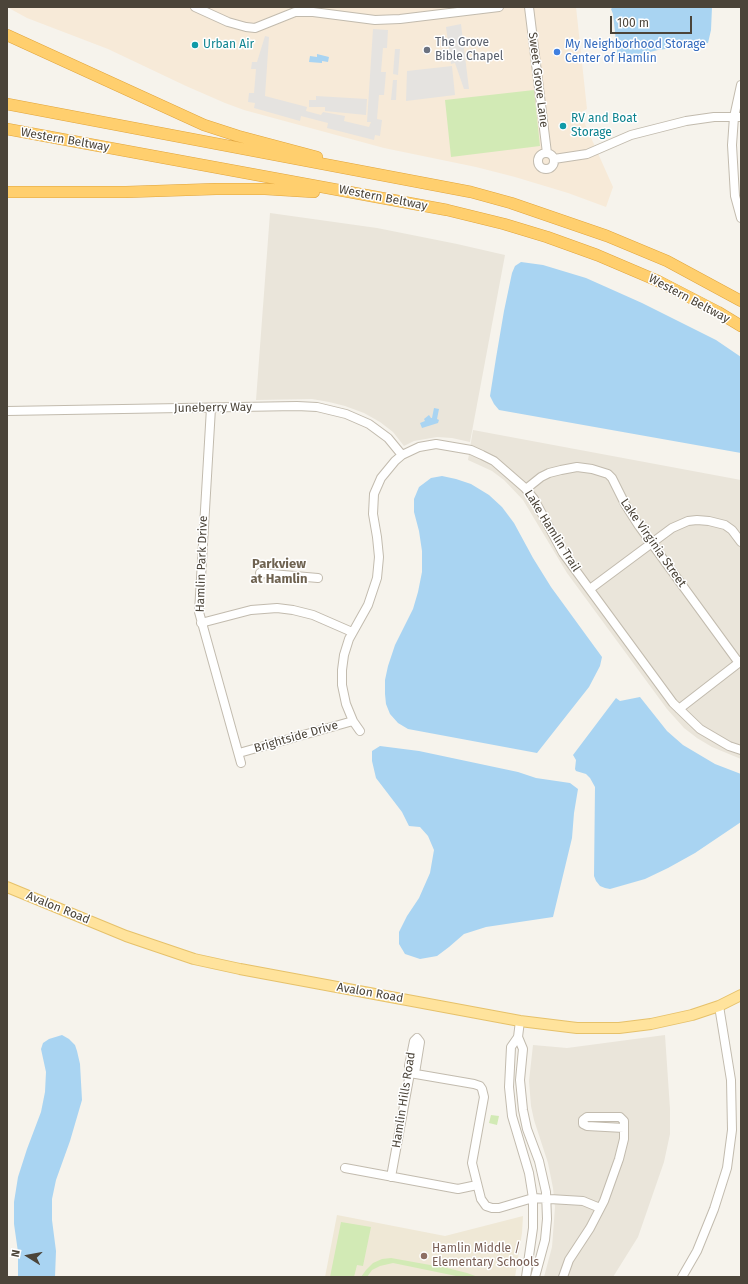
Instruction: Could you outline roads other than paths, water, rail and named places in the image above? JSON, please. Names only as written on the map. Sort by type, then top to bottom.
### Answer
[{"type":"highway","points":[[7,35],[204,125],[367,172]]},
{"type":"highway","name":"Western Beltway","points":[[7,104],[471,192],[511,203],[607,236],[668,261],[741,301]]},
{"type":"highway","name":"Western Beltway","points":[[7,129],[447,210],[504,224],[547,237],[597,255],[658,281],[718,312],[741,326]]},
{"type":"highway","points":[[7,192],[126,192],[265,189],[321,192],[392,200]]},
{"type":"main road","name":"Avalon Road","points":[[7,887],[126,936],[194,959],[248,971],[520,1021],[577,1028],[619,1028],[692,1015],[719,1006],[741,995]]},
{"type":"street","points":[[195,7],[234,24],[255,28],[295,12],[325,10],[374,20],[400,19],[499,7]]},
{"type":"street","name":"Sweet Grove Lane","points":[[529,7],[547,153]]},
{"type":"street","points":[[741,85],[738,117],[732,145],[732,172],[735,196],[741,218]]},
{"type":"street","points":[[554,159],[587,154],[631,135],[686,121],[714,117],[738,117]]},
{"type":"street","points":[[547,153],[554,159],[553,165],[549,169],[541,168],[538,163],[538,158],[542,154],[547,153]]},
{"type":"street","name":"Juneberry Way","points":[[7,411],[304,406],[334,410],[352,416],[374,427],[388,438],[402,455]]},
{"type":"street","name":"Hamlin Park Drive","points":[[211,408],[199,612],[241,763]]},
{"type":"street","name":"Lake Hamlin Trail","points":[[360,731],[353,721],[344,696],[342,674],[344,655],[352,632],[368,605],[378,573],[379,552],[373,514],[374,494],[384,473],[402,455],[419,447],[436,444],[471,450],[494,461],[510,473],[526,489],[538,506],[563,553],[679,709],[700,729],[729,746],[741,750]]},
{"type":"street","name":"Lake Virginia Street","points":[[526,489],[541,477],[549,473],[578,467],[604,472],[612,478],[625,504],[652,543],[740,662]]},
{"type":"street","points":[[590,589],[676,526],[688,521],[709,521],[725,525],[732,530],[741,542]]},
{"type":"street","points":[[260,573],[318,578]]},
{"type":"street","points":[[201,623],[250,610],[277,608],[308,614],[352,632]]},
{"type":"street","points":[[679,709],[740,662]]},
{"type":"street","name":"Brightside Drive","points":[[239,754],[353,721]]},
{"type":"street","points":[[682,1277],[696,1251],[714,1209],[727,1168],[731,1137],[731,1080],[719,1006]]},
{"type":"street","points":[[520,1021],[518,1037],[511,1046],[509,1097],[514,1126],[529,1173],[533,1198],[533,1228],[526,1277]]},
{"type":"street","points":[[518,1037],[523,1048],[520,1080],[523,1110],[541,1165],[546,1199],[545,1240],[536,1277]]},
{"type":"street","name":"Hamlin Hills Road","points":[[391,1177],[413,1073],[476,1084],[482,1089],[484,1097],[472,1160],[477,1185]]},
{"type":"street","points":[[563,1277],[569,1260],[600,1208],[609,1188],[619,1159],[624,1138],[624,1128]]},
{"type":"street","points":[[345,1168],[459,1189],[477,1185],[482,1202],[489,1208],[499,1208],[533,1198],[583,1201],[600,1208]]},
{"type":"water","points":[[613,7],[712,7],[711,30],[708,43],[658,50],[618,60],[613,14],[611,9]]},
{"type":"water","points":[[317,54],[329,57],[328,62],[309,62],[310,56],[317,57]]},
{"type":"water","points":[[521,262],[543,265],[586,278],[642,303],[716,340],[741,357],[741,453],[499,410],[490,396],[512,273],[515,266]]},
{"type":"water","points":[[434,408],[439,409],[437,419],[439,420],[438,423],[422,428],[420,423],[425,421],[424,419],[429,415],[432,418]]},
{"type":"water","points":[[442,476],[471,484],[489,495],[502,507],[514,523],[551,587],[602,657],[600,666],[589,687],[537,753],[408,729],[398,723],[390,714],[386,704],[385,680],[388,666],[395,645],[413,609],[422,572],[422,551],[414,512],[414,499],[419,487],[431,478]]},
{"type":"water","points":[[640,697],[667,731],[683,745],[715,764],[741,774],[741,822],[695,853],[668,868],[645,879],[610,889],[600,886],[594,876],[595,787],[586,774],[576,771],[576,760],[573,755],[616,698],[620,701]]},
{"type":"water","points":[[380,746],[419,751],[518,772],[536,778],[570,783],[578,789],[572,838],[553,917],[486,927],[464,934],[437,956],[420,959],[405,954],[399,944],[399,932],[407,916],[419,898],[430,873],[434,850],[428,836],[420,827],[409,826],[402,812],[376,778],[372,761],[372,751]]},
{"type":"water","points":[[62,1035],[75,1045],[77,1051],[80,1064],[82,1100],[70,1141],[56,1180],[52,1199],[52,1220],[56,1251],[55,1277],[18,1277],[18,1252],[14,1224],[14,1202],[18,1177],[41,1112],[45,1092],[46,1072],[41,1049],[43,1043],[49,1039]]},
{"type":"place","name":"Urban Air","points":[[195,45]]},
{"type":"place","name":"The Grove Bible Chapel","points":[[427,50]]},
{"type":"place","name":"My Neighborhood Storage Center of Hamlin","points":[[557,52]]},
{"type":"place","name":"RV and Boat Storage","points":[[563,126]]},
{"type":"place","name":"Hamlin Middle / Elementary Schools","points":[[424,1256]]},
{"type":"district","name":"Parkview at Hamlin","points":[[279,572]]}]
